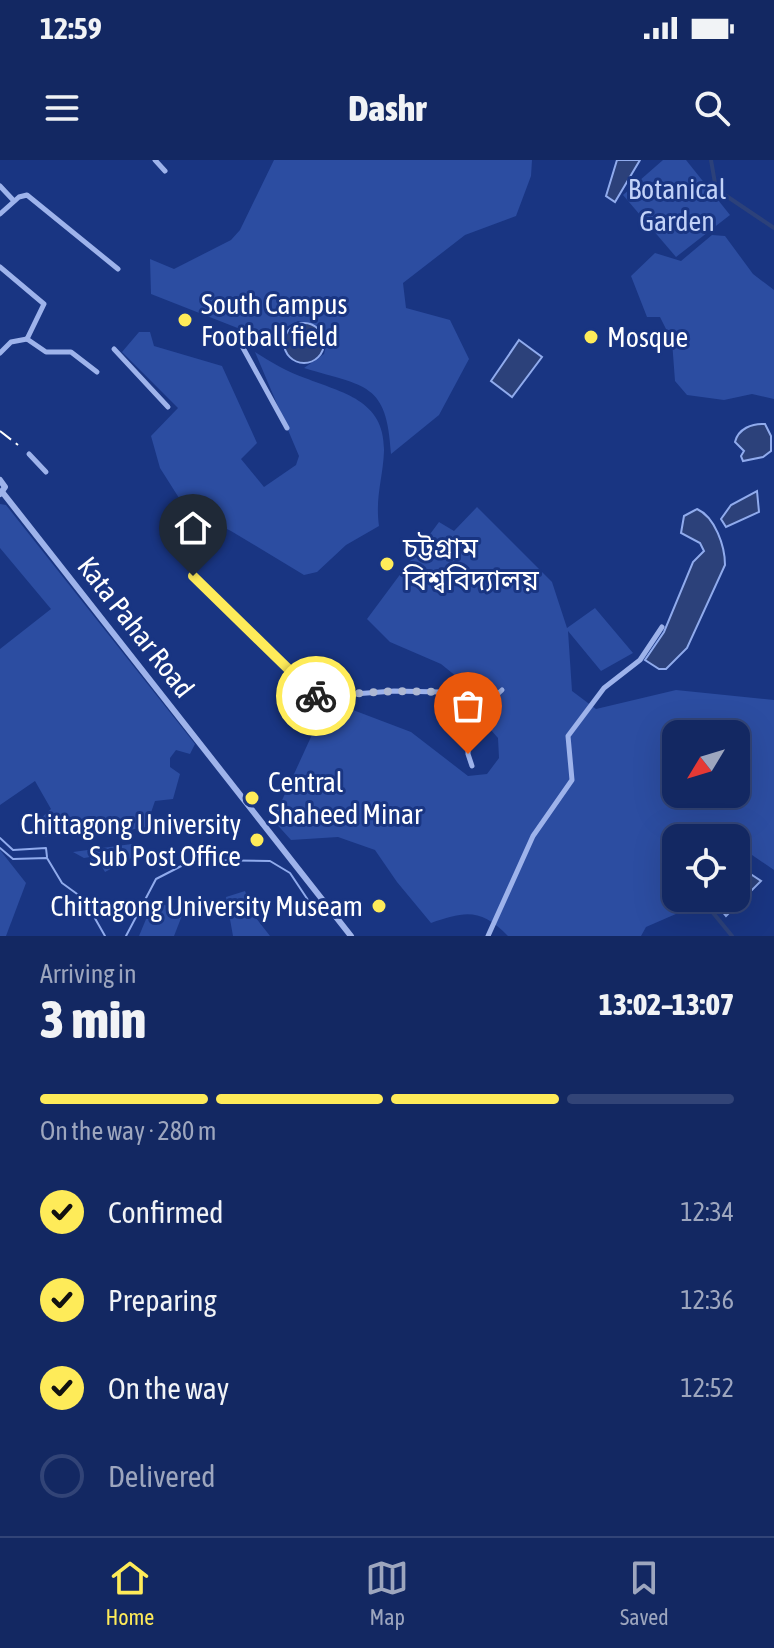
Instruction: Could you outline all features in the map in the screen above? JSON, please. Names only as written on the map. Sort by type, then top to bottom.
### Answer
[{"type":"street","points":[[155,160],[165,171]]},
{"type":"street","points":[[0,186],[14,201]]},
{"type":"street","points":[[0,214],[23,195],[36,201],[118,269]]},
{"type":"street","points":[[0,267],[44,304],[27,339]]},
{"type":"street","points":[[0,353],[11,342],[27,339],[46,352],[71,352],[97,372]]},
{"type":"street","points":[[242,346],[287,428]]},
{"type":"street","points":[[114,349],[168,407]]},
{"type":"street","points":[[29,454],[46,472]]},
{"type":"street","points":[[0,480],[5,484],[1,493]]},
{"type":"street","name":"Kata Pahar Road","points":[[1,493],[351,936]]},
{"type":"street","name":"Kata Pahar Road","points":[[8,499],[228,779]]},
{"type":"street","points":[[193,576],[314,697],[381,691],[440,692],[468,721],[468,754],[472,766]]},
{"type":"street","points":[[488,936],[533,836],[572,780],[568,736],[604,688],[640,660],[662,627]]},
{"type":"street","points":[[468,721],[502,690]]},
{"type":"green space","points":[[274,160],[532,160],[531,176],[516,216],[465,235],[403,283],[406,308],[450,320],[469,359],[439,415],[391,454],[384,413],[369,391],[343,379],[304,368],[324,354],[327,341],[321,327],[298,321],[286,327],[276,343],[151,294],[150,259],[174,269],[231,240],[240,230]]},
{"type":"green space","name":"Botanical Garden","points":[[663,160],[686,160],[730,215],[676,257],[623,195]]},
{"type":"green space","points":[[712,235],[725,236],[753,274],[774,290],[774,399],[752,394],[724,400],[687,395],[675,381],[672,341],[660,317],[647,317],[631,276],[655,253],[681,261]]},
{"type":"green space","points":[[139,332],[150,332],[154,346],[222,366],[257,443],[241,459],[264,487],[296,465],[299,456],[255,352],[292,373],[347,394],[369,409],[382,434],[384,451],[379,526],[346,545],[317,572],[304,575],[231,531],[186,509],[160,468],[151,436],[178,408],[122,352]]},
{"type":"green space","points":[[0,504],[6,505],[195,744],[190,754],[176,750],[170,758],[170,767],[180,774],[173,799],[155,801],[146,827],[84,838],[71,826],[45,837],[38,821],[51,809],[35,781],[0,805],[0,649],[51,609],[0,548]]},
{"type":"green space","points":[[477,507],[552,582],[567,628],[595,608],[633,653],[601,671],[568,631],[572,691],[596,709],[676,690],[774,700],[774,870],[750,854],[750,824],[662,824],[662,912],[680,912],[646,927],[641,936],[508,936],[489,920],[472,914],[431,923],[375,850],[338,837],[291,840],[273,820],[321,715],[353,710],[411,732],[468,776],[487,774],[499,758],[498,738],[475,712],[462,681],[441,664],[390,642],[367,619],[439,522],[454,531]]},
{"type":"green space","points":[[139,843],[139,854],[105,872],[98,860],[92,862],[90,857],[84,858],[73,852]]},
{"type":"green space","points":[[0,850],[26,883],[6,936],[0,936]]},
{"type":"green space","points":[[245,891],[256,918],[270,936],[233,936],[226,897]]},
{"type":"green space","points":[[154,900],[183,913],[174,936],[139,936]]},
{"type":"shaded area","points":[[617,160],[640,160],[615,202],[606,196]]},
{"type":"shaded area","points":[[304,323],[318,329],[324,343],[318,357],[304,363],[290,357],[284,343],[290,329]]},
{"type":"shaded area","points":[[519,340],[542,357],[512,397],[491,381]]},
{"type":"shaded area","points":[[765,424],[771,436],[771,451],[763,457],[743,461],[741,456],[744,451],[735,442],[737,437],[746,428]]},
{"type":"shaded area","points":[[757,491],[759,512],[726,527],[721,519],[731,505]]},
{"type":"shaded area","points":[[697,509],[709,518],[718,533],[725,565],[687,648],[666,669],[659,669],[645,660],[664,632],[693,562],[704,551],[700,543],[681,533],[684,516]]},
{"type":"shaded area","points":[[750,874],[761,881],[750,892]]},
{"type":"waterway","points":[[711,160],[716,189],[774,228]]},
{"type":"waterway","points":[[0,838],[13,850],[46,848],[47,857]]},
{"type":"waterway","points":[[0,848],[13,859],[47,858],[62,883],[84,899],[105,936]]},
{"type":"waterway","points":[[126,936],[156,879],[193,860],[270,861],[290,873],[308,900]]},
{"type":"waterway","points":[[712,912],[732,936]]},
{"type":"railway","points":[[0,431],[18,445]]},
{"type":"way so far","points":[[316,696],[356,692],[440,692],[468,721],[468,754]]},
{"type":"place","name":"South Campus Football field","points":[[185,320]]},
{"type":"place","name":"Mosque","points":[[591,337]]},
{"type":"place","name":"চট্টগ্রাম বিশ্ববিদ্যালয়","points":[[387,564]]},
{"type":"place","name":"Central Shaheed Minar","points":[[252,798]]},
{"type":"place","name":"Chittagong University Sub Post Office","points":[[257,840]]},
{"type":"place","name":"Chittagong University Museam","points":[[379,906]]},
{"type":"route","points":[[193,576],[316,696]]}]
